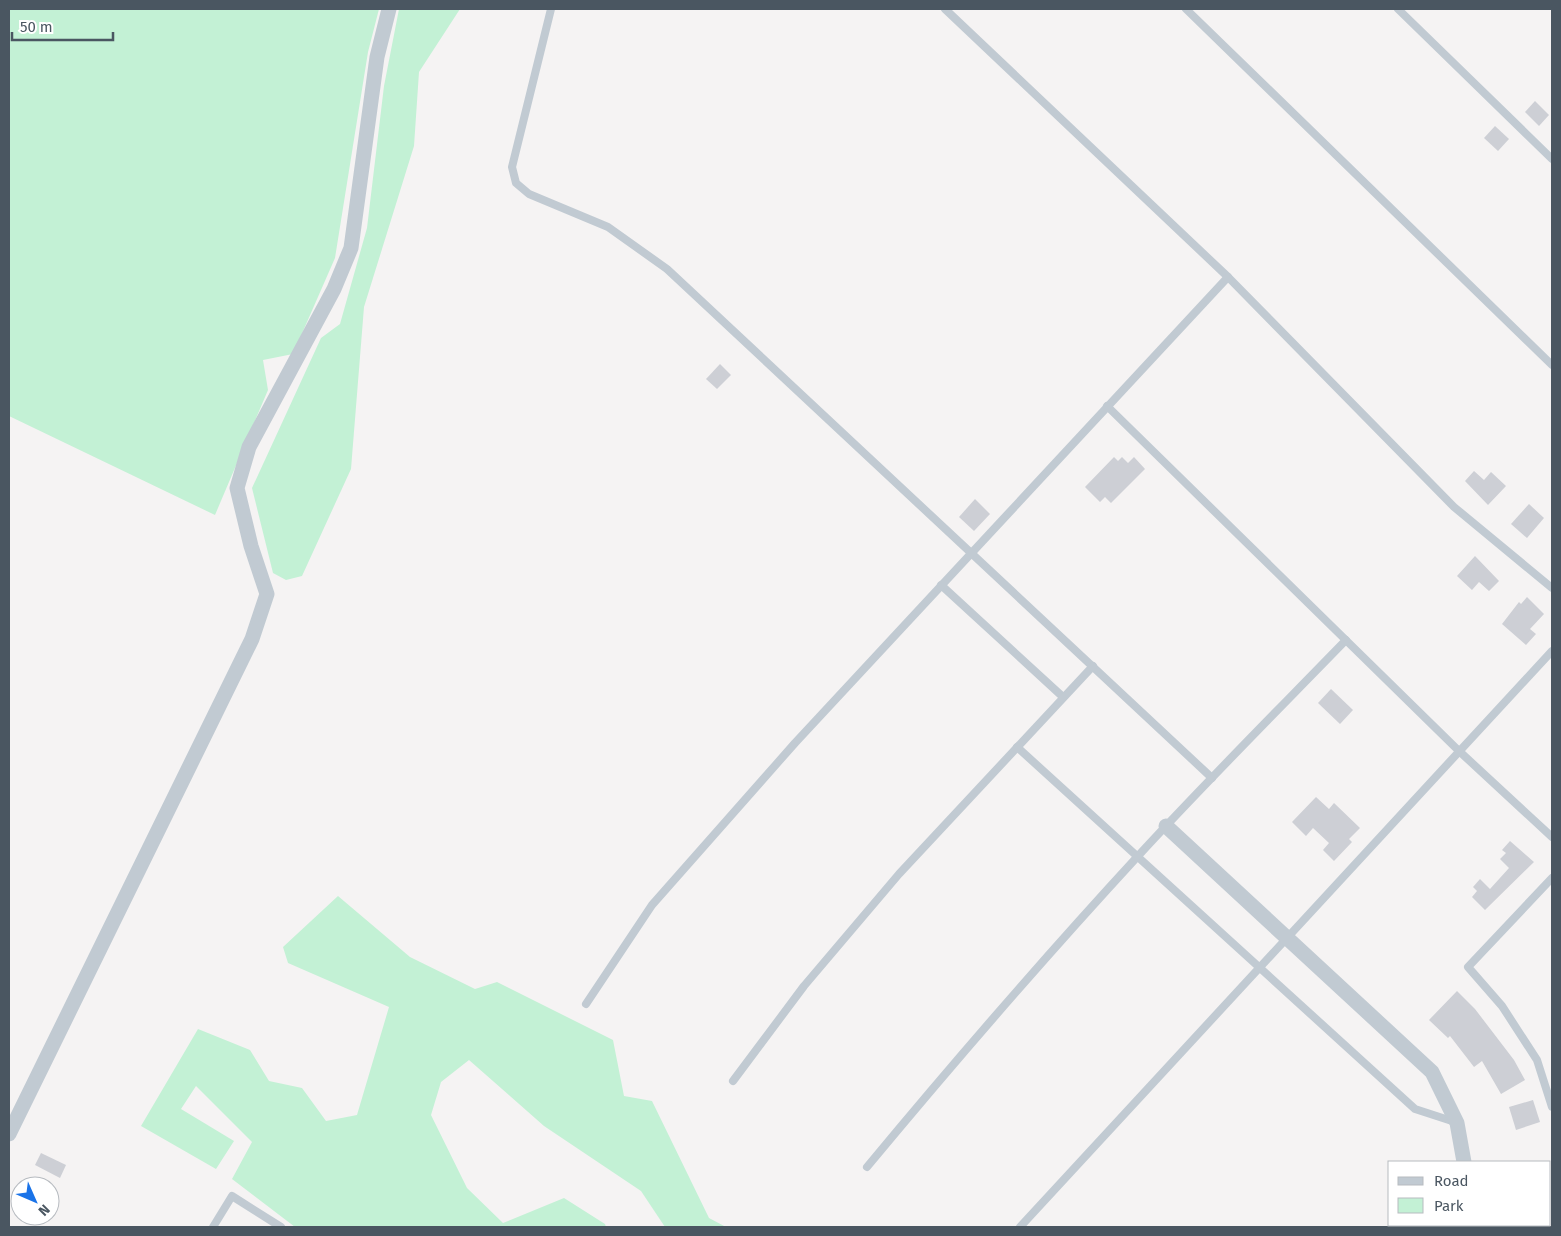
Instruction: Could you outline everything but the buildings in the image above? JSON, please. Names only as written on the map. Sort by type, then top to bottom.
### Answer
[{"type":"street","points":[[9,1134],[252,639],[267,594],[237,488],[249,447],[334,289],[351,248],[377,58],[389,9]]},
{"type":"street","points":[[1166,826],[1432,1072],[1457,1123],[1464,1161]]},
{"type":"lane","points":[[551,9],[512,167],[516,182],[529,194],[608,227],[667,269],[1212,778]]},
{"type":"lane","points":[[945,9],[1228,277],[1454,506],[1552,588]]},
{"type":"lane","points":[[1186,9],[1552,365]]},
{"type":"lane","points":[[1400,9],[1552,159]]},
{"type":"lane","points":[[586,1004],[652,904],[795,743],[1228,277]]},
{"type":"lane","points":[[1107,406],[1459,750],[1552,837]]},
{"type":"lane","points":[[941,585],[1063,697]]},
{"type":"lane","points":[[867,1167],[944,1075],[1137,857],[1346,640]]},
{"type":"lane","points":[[1020,1227],[1552,651]]},
{"type":"lane","points":[[733,1081],[804,986],[899,874],[1093,666]]},
{"type":"lane","points":[[1017,747],[1415,1109],[1457,1123]]},
{"type":"lane","points":[[1552,878],[1468,967],[1502,1006],[1537,1060],[1552,1107]]},
{"type":"lane","points":[[213,1227],[232,1196],[281,1227]]},
{"type":"green space","points":[[9,9],[379,9],[368,52],[335,258],[293,354],[263,360],[268,390],[215,515],[9,416]]},
{"type":"green space","points":[[399,9],[460,9],[419,72],[414,146],[364,307],[351,469],[302,576],[286,580],[273,573],[252,488],[321,338],[340,324],[367,228],[384,86]]},
{"type":"green space","points":[[338,896],[410,957],[475,989],[497,982],[613,1040],[624,1096],[652,1101],[709,1218],[726,1227],[665,1227],[641,1191],[544,1126],[469,1060],[441,1082],[431,1115],[467,1188],[503,1223],[564,1198],[605,1224],[606,1227],[295,1227],[232,1179],[252,1142],[196,1086],[181,1109],[234,1141],[216,1169],[141,1126],[198,1029],[250,1050],[269,1081],[302,1088],[326,1121],[357,1115],[389,1007],[288,963],[283,947]]}]
